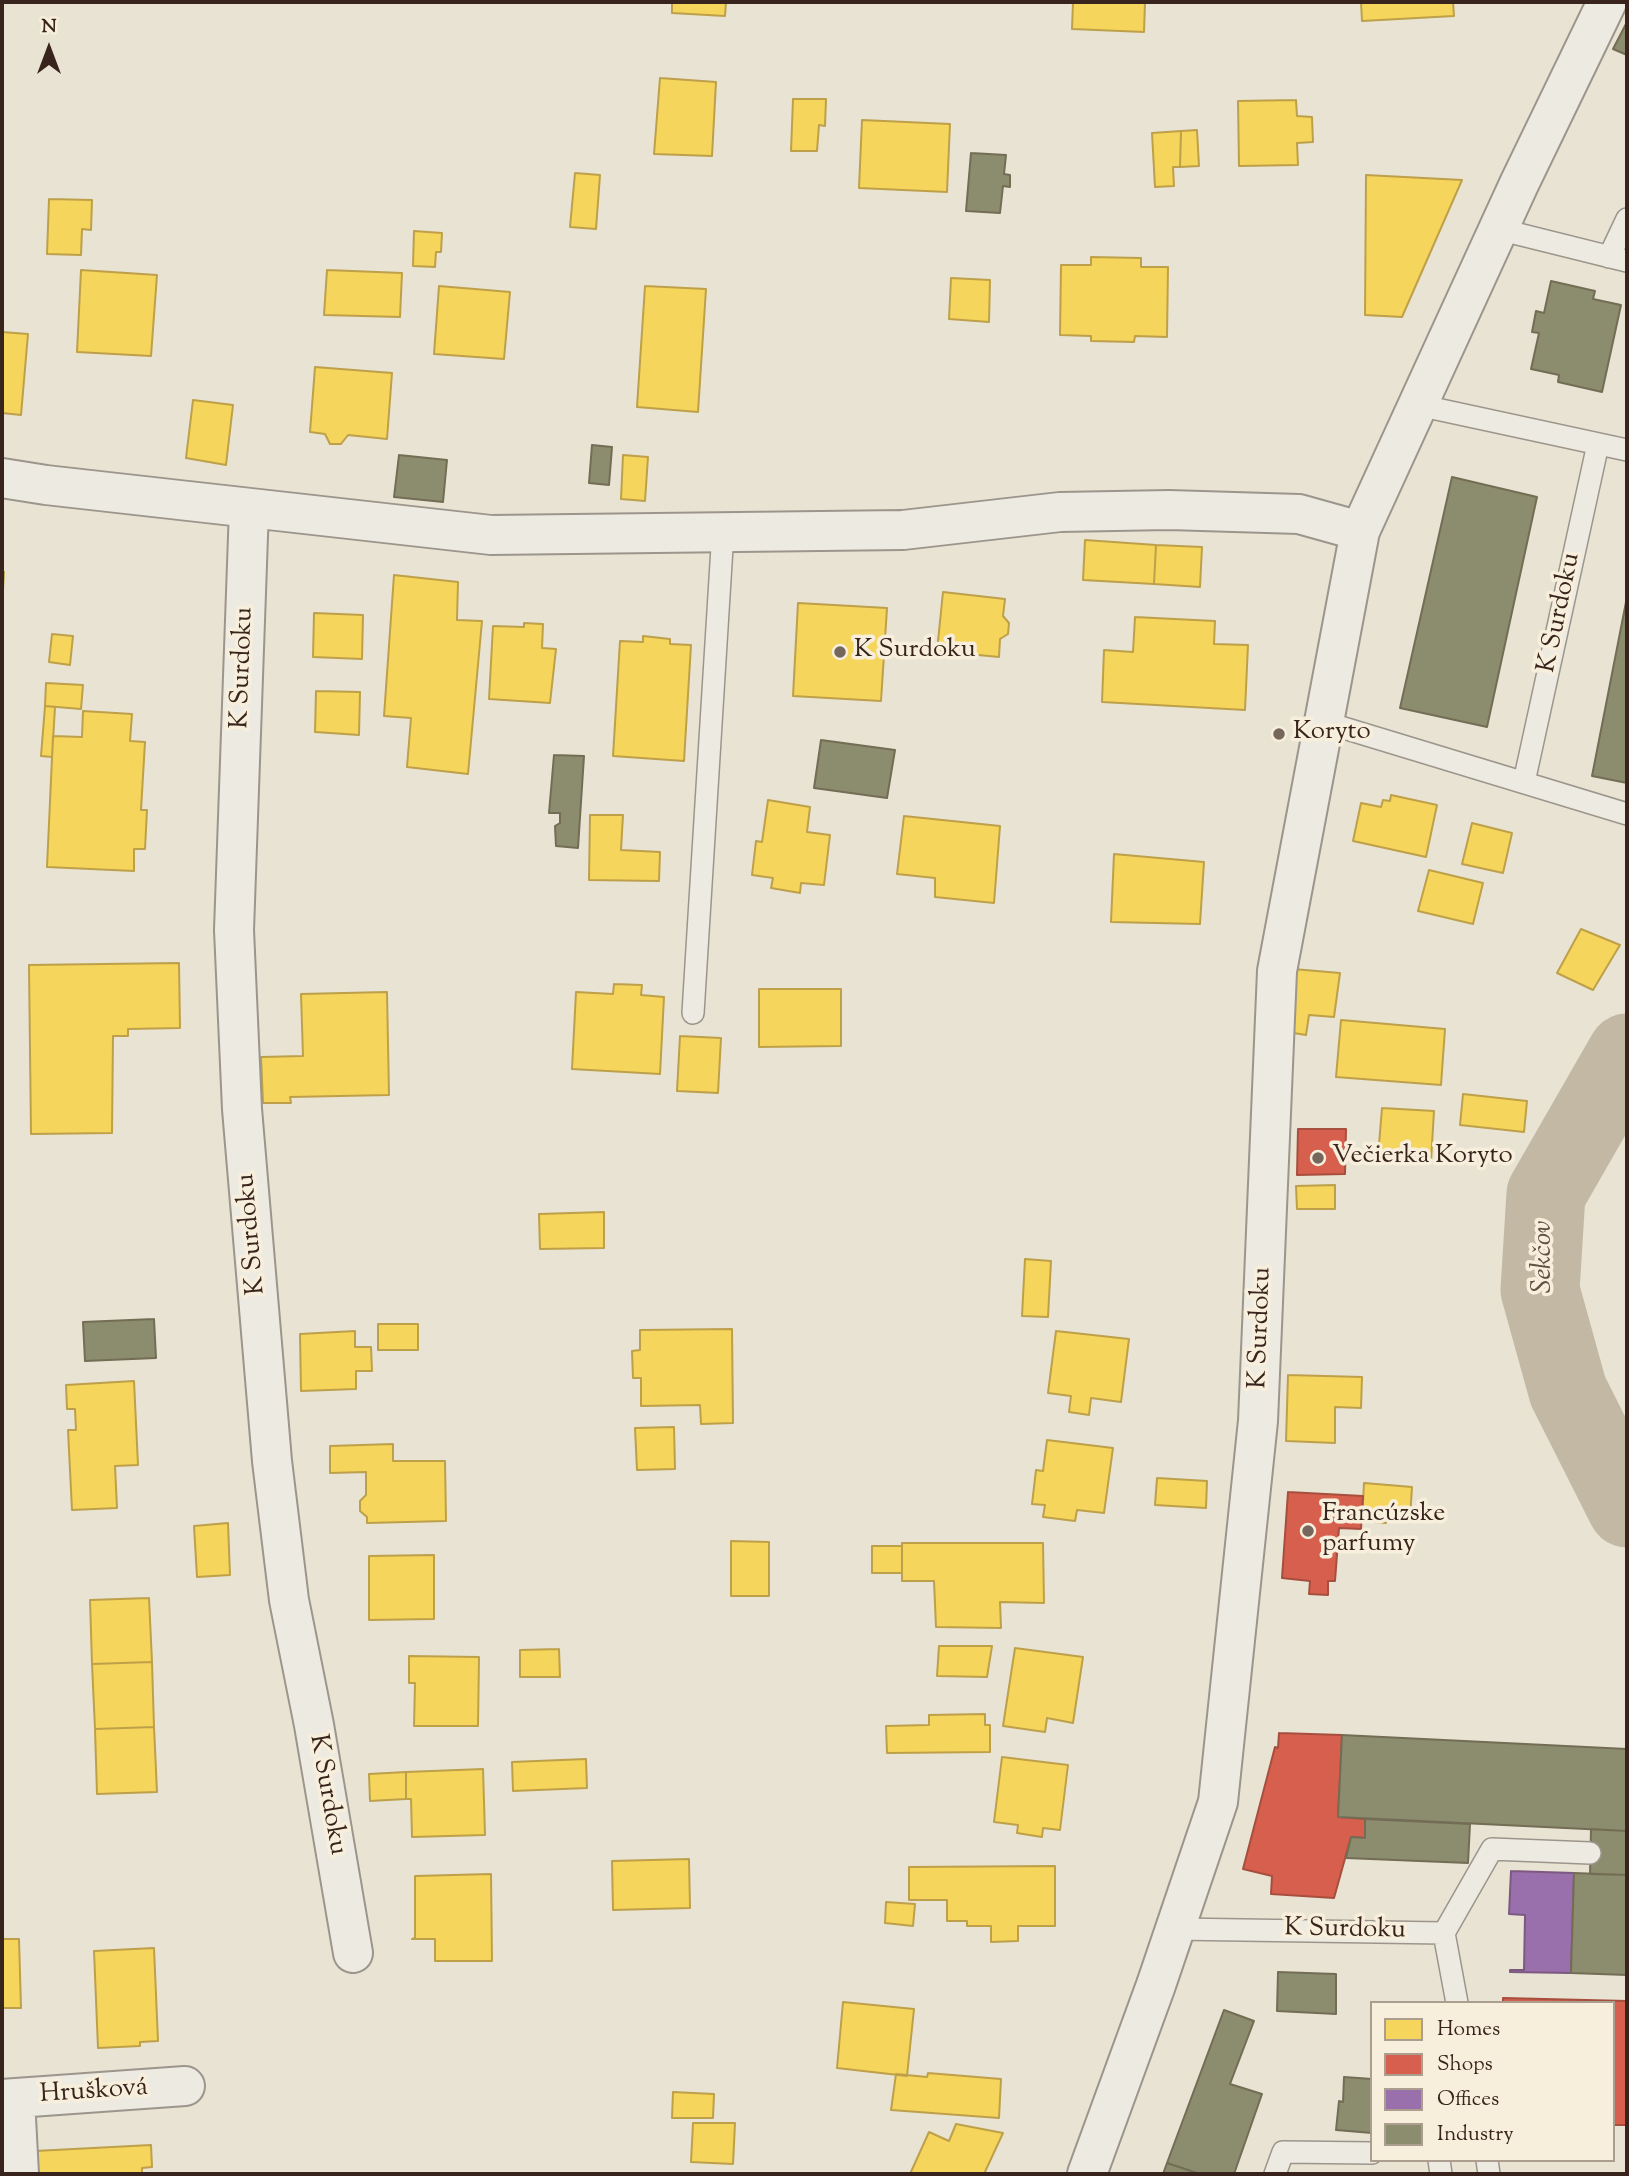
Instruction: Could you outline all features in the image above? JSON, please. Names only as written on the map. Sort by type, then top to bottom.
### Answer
[{"type":"street","name":"K Surdoku","points":[[1087,2174],[1218,1802],[1258,1421],[1277,971],[1360,531],[1498,229],[1607,2]]},
{"type":"street","points":[[2,478],[491,535],[903,530],[1060,512],[1168,510],[1299,514],[1360,531]]},
{"type":"street","points":[[2,491],[46,485]]},
{"type":"street","name":"K Surdoku","points":[[249,508],[234,930],[242,1109],[272,1461],[289,1600],[314,1725],[353,1953]]},
{"type":"street","name":"Hrušková","points":[[8,2099],[185,2087]]},
{"type":"street","points":[[8,2099],[19,2174]]},
{"type":"lane","points":[[1498,229],[1618,259],[1627,219]]},
{"type":"lane","points":[[1418,405],[1627,450]]},
{"type":"lane","name":"K Surdoku","points":[[1524,782],[1598,444]]},
{"type":"lane","points":[[693,1013],[723,531]]},
{"type":"lane","points":[[1324,722],[1627,814]]},
{"type":"lane","points":[[1444,1933],[1492,1849],[1590,1853]]},
{"type":"lane","name":"K Surdoku","points":[[1175,1929],[1444,1933],[1457,2001]]},
{"type":"lane","points":[[1275,2174],[1283,2152],[1370,2153]]},
{"type":"building: Homes","points":[[672,2],[726,2],[725,16],[672,13]]},
{"type":"building: Homes","points":[[1073,2],[1145,2],[1144,32],[1072,29]]},
{"type":"building: Homes","points":[[1361,2],[1453,2],[1454,16],[1362,21]]},
{"type":"building: Homes","points":[[660,78],[716,82],[712,156],[654,154]]},
{"type":"building: Homes","points":[[793,99],[826,99],[825,126],[819,125],[817,151],[791,151]]},
{"type":"building: Homes","points":[[1296,100],[1297,116],[1312,117],[1313,142],[1297,143],[1298,165],[1239,166],[1238,101]]},
{"type":"building: Homes","points":[[862,120],[950,124],[947,192],[859,188]]},
{"type":"building: Homes","points":[[1197,130],[1199,166],[1180,167],[1181,131]]},
{"type":"building: Homes","points":[[1181,131],[1180,167],[1173,167],[1174,186],[1155,187],[1152,133]]},
{"type":"building: Homes","points":[[575,173],[600,175],[596,229],[570,227]]},
{"type":"building: Homes","points":[[1366,175],[1462,180],[1402,317],[1365,315]]},
{"type":"building: Homes","points":[[49,199],[92,200],[91,230],[82,229],[81,255],[47,254]]},
{"type":"building: Homes","points":[[414,231],[442,233],[441,252],[436,252],[435,267],[413,266]]},
{"type":"building: Homes","points":[[1091,257],[1141,258],[1141,267],[1168,267],[1167,337],[1135,336],[1134,342],[1091,341],[1091,336],[1060,335],[1061,265],[1091,265]]},
{"type":"building: Homes","points":[[81,270],[157,275],[151,356],[77,352]]},
{"type":"building: Homes","points":[[327,270],[402,273],[400,317],[324,315]]},
{"type":"building: Homes","points":[[951,278],[990,280],[989,322],[949,319]]},
{"type":"building: Homes","points":[[439,286],[510,292],[504,359],[434,354]]},
{"type":"building: Homes","points":[[645,286],[706,289],[698,412],[637,407]]},
{"type":"building: Homes","points":[[2,332],[28,334],[21,415],[2,413]]},
{"type":"building: Homes","points":[[315,367],[392,373],[387,439],[348,435],[341,444],[330,444],[325,434],[310,432]]},
{"type":"building: Homes","points":[[193,400],[233,405],[226,465],[186,458]]},
{"type":"building: Homes","points":[[623,455],[648,457],[645,501],[621,499]]},
{"type":"building: Homes","points":[[1085,540],[1156,545],[1154,584],[1083,580]]},
{"type":"building: Homes","points":[[1156,545],[1202,547],[1200,587],[1154,584]]},
{"type":"building: Homes","points":[[2,572],[4,572],[2,608]]},
{"type":"building: Homes","points":[[394,575],[458,582],[457,620],[482,621],[468,774],[407,767],[411,718],[384,716]]},
{"type":"building: Homes","points":[[943,592],[1005,599],[1003,616],[1009,623],[1008,634],[1000,639],[999,657],[937,651]]},
{"type":"building: Homes","name":"K Surdoku","points":[[798,603],[887,608],[881,701],[793,696]]},
{"type":"building: Homes","points":[[314,613],[363,615],[362,659],[313,657]]},
{"type":"building: Homes","points":[[1135,617],[1215,621],[1214,644],[1248,645],[1245,710],[1102,702],[1104,650],[1133,652]]},
{"type":"building: Homes","points":[[524,623],[543,624],[542,648],[556,649],[550,703],[489,699],[493,626],[524,627]]},
{"type":"building: Homes","points":[[52,634],[73,636],[70,665],[49,662]]},
{"type":"building: Homes","points":[[643,636],[670,639],[670,644],[691,645],[684,761],[613,756],[620,641],[643,642]]},
{"type":"building: Homes","points":[[46,683],[83,685],[81,709],[45,706]]},
{"type":"building: Homes","points":[[316,691],[360,692],[359,735],[315,732]]},
{"type":"building: Homes","points":[[45,706],[55,707],[52,757],[41,756]]},
{"type":"building: Homes","points":[[83,711],[132,714],[130,741],[145,742],[141,810],[147,810],[145,849],[134,849],[134,871],[47,867],[53,736],[82,737]]},
{"type":"building: Homes","points":[[1391,795],[1437,805],[1426,857],[1353,841],[1361,803],[1381,807],[1383,800],[1390,801]]},
{"type":"building: Homes","points":[[768,800],[810,807],[807,832],[830,835],[824,885],[801,883],[800,893],[771,888],[773,878],[752,875],[756,841],[762,842]]},
{"type":"building: Homes","points":[[590,815],[623,815],[621,850],[660,852],[659,881],[589,880]]},
{"type":"building: Homes","points":[[904,816],[1000,826],[994,903],[935,897],[935,878],[897,874]]},
{"type":"building: Homes","points":[[1472,823],[1512,833],[1503,873],[1462,864]]},
{"type":"building: Homes","points":[[1114,854],[1204,862],[1200,924],[1111,922]]},
{"type":"building: Homes","points":[[1429,870],[1483,883],[1473,924],[1418,911]]},
{"type":"building: Homes","points":[[1581,929],[1620,945],[1593,990],[1557,973]]},
{"type":"building: Homes","points":[[179,963],[180,1028],[128,1029],[128,1036],[113,1036],[112,1133],[31,1134],[29,965]]},
{"type":"building: Homes","points":[[1293,969],[1340,973],[1334,1017],[1309,1015],[1306,1035],[1287,1032]]},
{"type":"building: Homes","points":[[614,984],[642,985],[641,995],[664,997],[660,1074],[572,1069],[576,992],[613,994]]},
{"type":"building: Homes","points":[[759,989],[841,989],[841,1046],[759,1047]]},
{"type":"building: Homes","points":[[387,992],[389,1095],[290,1097],[291,1103],[263,1103],[261,1057],[303,1056],[301,994]]},
{"type":"building: Homes","points":[[1341,1020],[1445,1029],[1441,1085],[1336,1077]]},
{"type":"building: Homes","points":[[680,1036],[721,1038],[718,1093],[677,1091]]},
{"type":"building: Homes","points":[[1463,1094],[1527,1101],[1524,1132],[1460,1125]]},
{"type":"building: Homes","points":[[1382,1108],[1434,1111],[1431,1161],[1378,1157]]},
{"type":"building: Homes","points":[[1335,1185],[1335,1209],[1297,1209],[1296,1186]]},
{"type":"building: Homes","points":[[604,1212],[604,1248],[540,1249],[539,1214]]},
{"type":"building: Homes","points":[[1025,1259],[1051,1261],[1048,1317],[1022,1316]]},
{"type":"building: Homes","points":[[378,1324],[418,1324],[418,1350],[378,1350]]},
{"type":"building: Homes","points":[[732,1329],[733,1423],[701,1424],[700,1405],[641,1406],[641,1378],[633,1378],[632,1351],[640,1350],[640,1330]]},
{"type":"building: Homes","points":[[355,1331],[355,1347],[371,1347],[372,1371],[356,1371],[356,1389],[301,1391],[300,1334]]},
{"type":"building: Homes","points":[[1056,1331],[1129,1339],[1121,1402],[1091,1398],[1089,1415],[1069,1412],[1071,1396],[1048,1393]]},
{"type":"building: Homes","points":[[1288,1375],[1362,1377],[1361,1408],[1335,1407],[1335,1443],[1286,1441]]},
{"type":"building: Homes","points":[[134,1381],[138,1465],[115,1466],[117,1508],[72,1510],[68,1430],[76,1430],[75,1409],[67,1409],[66,1385]]},
{"type":"building: Homes","points":[[674,1427],[675,1469],[637,1470],[635,1428]]},
{"type":"building: Homes","points":[[1047,1440],[1113,1448],[1104,1513],[1077,1510],[1075,1521],[1043,1517],[1045,1505],[1032,1504],[1036,1470],[1043,1471]]},
{"type":"building: Homes","points":[[393,1444],[393,1461],[445,1461],[446,1521],[367,1523],[367,1517],[360,1511],[360,1501],[366,1495],[366,1472],[330,1473],[330,1446]]},
{"type":"building: Homes","points":[[1157,1478],[1207,1481],[1206,1508],[1155,1505]]},
{"type":"building: Homes","points":[[1364,1483],[1412,1487],[1410,1518],[1386,1516],[1386,1523],[1362,1521]]},
{"type":"building: Homes","points":[[228,1523],[230,1575],[197,1577],[194,1526]]},
{"type":"building: Homes","points":[[731,1541],[769,1542],[769,1596],[731,1596]]},
{"type":"building: Homes","points":[[902,1543],[1043,1543],[1044,1603],[1000,1602],[1001,1628],[936,1627],[934,1581],[902,1581]]},
{"type":"building: Homes","points":[[872,1546],[902,1546],[902,1573],[872,1573]]},
{"type":"building: Homes","points":[[434,1555],[434,1619],[369,1620],[369,1556]]},
{"type":"building: Homes","points":[[149,1598],[152,1662],[92,1664],[90,1600]]},
{"type":"building: Homes","points":[[939,1646],[992,1646],[987,1677],[937,1676]]},
{"type":"building: Homes","points":[[1015,1648],[1083,1657],[1073,1723],[1047,1718],[1045,1732],[1003,1726]]},
{"type":"building: Homes","points":[[559,1649],[560,1677],[520,1677],[520,1650]]},
{"type":"building: Homes","points":[[409,1656],[479,1657],[478,1726],[414,1726],[415,1683],[409,1683]]},
{"type":"building: Homes","points":[[152,1662],[154,1727],[95,1729],[92,1664]]},
{"type":"building: Homes","points":[[985,1714],[985,1725],[990,1725],[990,1752],[887,1753],[886,1726],[929,1725],[929,1715]]},
{"type":"building: Homes","points":[[154,1727],[157,1792],[97,1794],[95,1729]]},
{"type":"building: Homes","points":[[1002,1757],[1068,1765],[1060,1830],[1043,1828],[1042,1837],[1017,1833],[1018,1825],[994,1822]]},
{"type":"building: Homes","points":[[586,1759],[587,1788],[513,1791],[512,1762]]},
{"type":"building: Homes","points":[[483,1769],[485,1835],[412,1837],[411,1799],[406,1799],[406,1772]]},
{"type":"building: Homes","points":[[406,1772],[406,1799],[370,1801],[369,1774]]},
{"type":"building: Homes","points":[[689,1859],[690,1908],[613,1910],[612,1861]]},
{"type":"building: Homes","points":[[1055,1866],[1055,1926],[1018,1926],[1018,1941],[991,1942],[991,1926],[967,1926],[967,1921],[947,1921],[947,1900],[909,1900],[909,1867]]},
{"type":"building: Homes","points":[[491,1874],[492,1961],[435,1961],[435,1939],[412,1939],[415,1938],[415,1876]]},
{"type":"building: Homes","points":[[886,1902],[915,1904],[913,1926],[885,1923]]},
{"type":"building: Homes","points":[[2,1939],[19,1939],[21,2008],[2,2008]]},
{"type":"building: Homes","points":[[154,1948],[158,2041],[140,2042],[140,2046],[98,2048],[94,1951]]},
{"type":"building: Homes","points":[[843,2002],[914,2009],[907,2076],[837,2068]]},
{"type":"building: Homes","points":[[928,2073],[1001,2079],[999,2118],[891,2110],[896,2074],[927,2077]]},
{"type":"building: Homes","points":[[673,2092],[714,2094],[713,2118],[672,2118]]},
{"type":"building: Homes","points":[[693,2123],[735,2123],[733,2164],[691,2162]]},
{"type":"building: Homes","points":[[956,2124],[1003,2133],[984,2174],[910,2174],[929,2132],[949,2141]]},
{"type":"building: Homes","points":[[151,2145],[152,2167],[142,2168],[142,2174],[37,2174],[35,2151]]},
{"type":"building: Shops","points":[[1298,1129],[1346,1129],[1345,1174],[1297,1175]]},
{"type":"building: Shops","points":[[1288,1492],[1363,1496],[1361,1529],[1339,1528],[1335,1581],[1328,1581],[1328,1595],[1309,1594],[1310,1581],[1282,1578]]},
{"type":"building: Shops","points":[[1279,1733],[1342,1735],[1338,1817],[1365,1819],[1365,1838],[1351,1837],[1334,1898],[1271,1894],[1272,1876],[1243,1869],[1275,1747],[1278,1748]]},
{"type":"building: Shops","points":[[1503,1998],[1627,2001],[1627,2125],[1615,2125],[1615,2001],[1503,2001]]},
{"type":"building: Offices","points":[[1511,1871],[1574,1873],[1571,1973],[1510,1972],[1524,1970],[1525,1915],[1509,1914]]},
{"type":"building: Industry","points":[[1627,22],[1627,55],[1613,49]]},
{"type":"building: Industry","points":[[971,153],[1006,155],[1004,174],[1010,175],[1010,187],[1003,186],[1000,213],[966,211]]},
{"type":"building: Industry","points":[[1551,281],[1595,291],[1593,299],[1621,305],[1602,392],[1558,382],[1559,375],[1531,369],[1539,333],[1532,332],[1536,311],[1544,313]]},
{"type":"building: Industry","points":[[592,445],[612,447],[609,485],[589,483]]},
{"type":"building: Industry","points":[[399,455],[447,460],[443,502],[394,497]]},
{"type":"building: Industry","points":[[1452,477],[1537,497],[1487,727],[1400,708]]},
{"type":"building: Industry","points":[[1627,597],[1627,783],[1592,776]]},
{"type":"building: Industry","points":[[821,740],[895,750],[887,798],[814,788]]},
{"type":"building: Industry","points":[[554,755],[584,756],[578,848],[556,846],[555,826],[560,823],[560,813],[549,813]]},
{"type":"building: Industry","points":[[154,1319],[156,1358],[85,1361],[83,1322]]},
{"type":"building: Industry","points":[[1342,1735],[1627,1749],[1627,1831],[1338,1817]]},
{"type":"building: Industry","points":[[1365,1819],[1470,1824],[1468,1863],[1346,1858],[1351,1837],[1365,1838]]},
{"type":"building: Industry","points":[[1591,1829],[1627,1831],[1627,1875],[1590,1874]]},
{"type":"building: Industry","points":[[1574,1873],[1627,1875],[1627,1975],[1571,1973]]},
{"type":"building: Industry","points":[[1278,1972],[1336,1974],[1336,2014],[1277,2011]]},
{"type":"building: Industry","points":[[1224,2010],[1254,2021],[1230,2084],[1262,2094],[1234,2174],[1200,2174],[1167,2163]]},
{"type":"building: Industry","points":[[1344,2077],[1370,2079],[1370,2133],[1336,2130],[1339,2101],[1343,2102]]},
{"type":"building: Industry","points":[[1167,2163],[1200,2174],[1163,2174]]},
{"type":"waterway","name":"Sekčov","points":[[1627,1053],[1546,1194],[1540,1290],[1568,1391],[1627,1508]]},
{"type":"place","name":"K Surdoku","points":[[840,652]]},
{"type":"place","name":"Koryto","points":[[1279,734]]},
{"type":"place","name":"Večierka Koryto","points":[[1318,1158]]},
{"type":"place","name":"Francúzske parfumy","points":[[1308,1531]]}]
